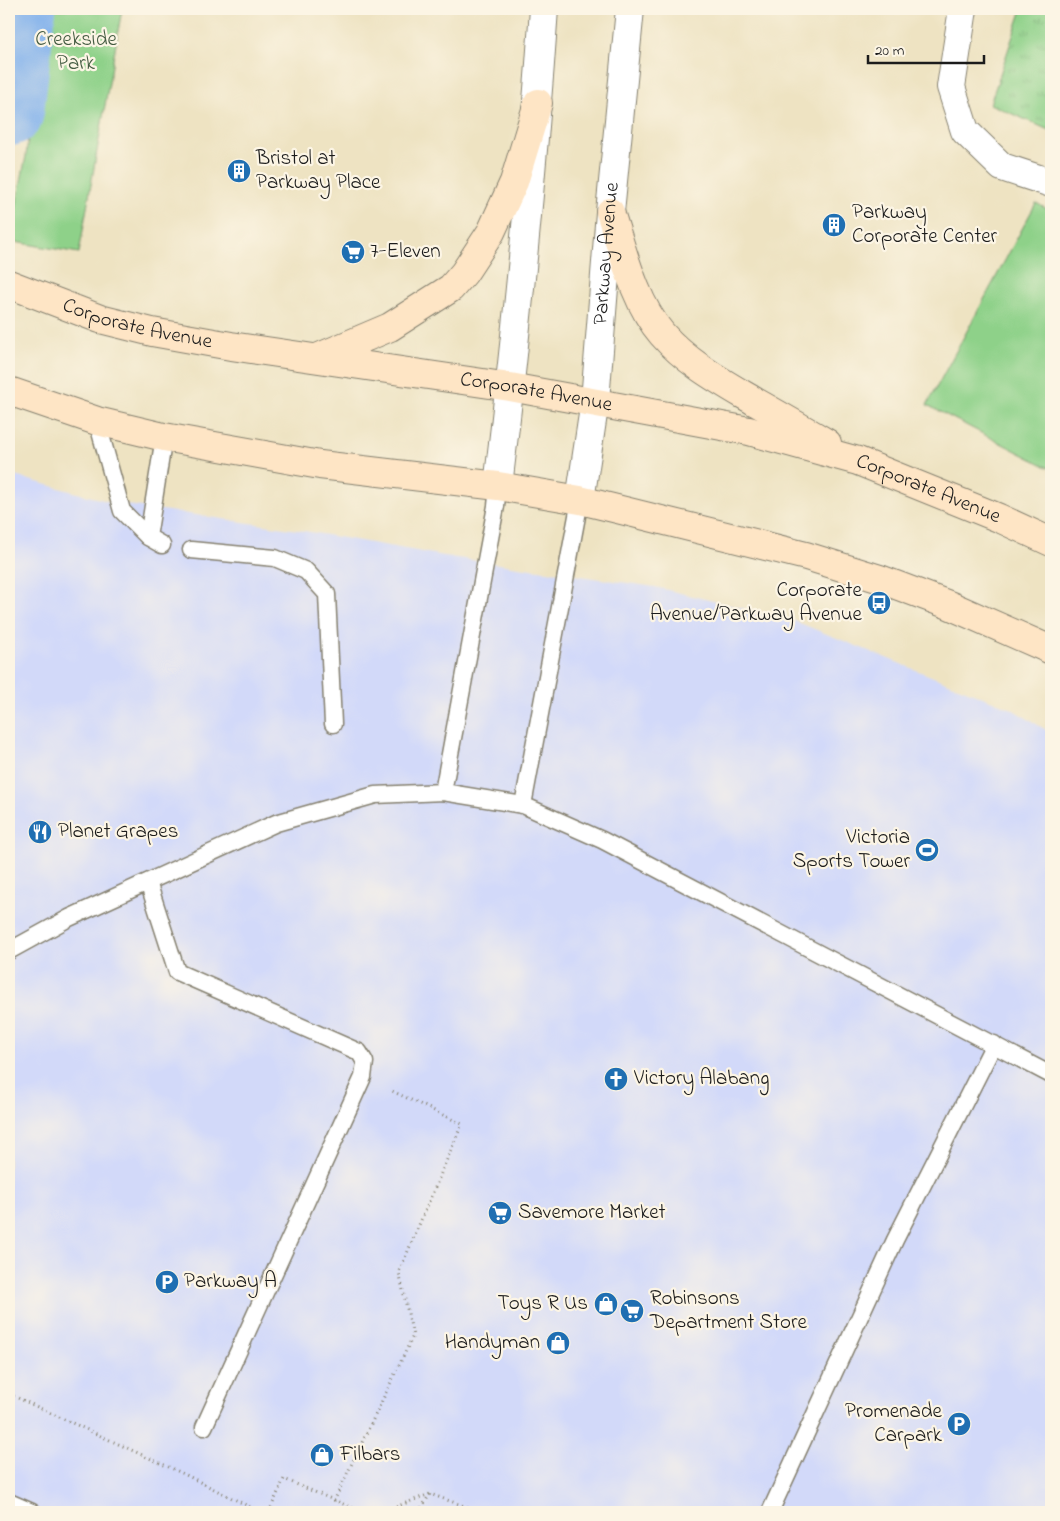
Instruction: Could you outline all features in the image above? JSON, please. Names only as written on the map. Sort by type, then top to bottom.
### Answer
[{"type":"main road","points":[[316,359],[390,327],[451,288],[464,273],[491,232],[514,182],[538,103]]},
{"type":"main road","points":[[610,212],[636,288],[661,333],[678,350],[702,369],[858,461]]},
{"type":"main road","name":"Corporate Avenue","points":[[9,284],[100,319],[161,334],[316,359],[510,386],[749,432],[858,461],[999,518],[1051,542]]},
{"type":"main road","points":[[9,391],[96,421],[164,437],[320,465],[498,486],[580,500],[806,556],[880,579],[949,605],[1051,650]]},
{"type":"street","points":[[498,486],[510,386],[538,103],[544,9]]},
{"type":"street","name":"Parkway Avenue","points":[[580,500],[595,401],[610,212],[630,9]]},
{"type":"street","points":[[963,9],[951,87],[965,131],[1002,167],[1051,183]]},
{"type":"lane","points":[[96,421],[122,511],[155,541],[164,437]]},
{"type":"lane","points":[[443,792],[496,506],[498,486]]},
{"type":"lane","points":[[523,804],[580,500]]},
{"type":"lane","points":[[191,550],[274,558],[306,571],[327,594],[333,724]]},
{"type":"lane","points":[[9,950],[69,918],[276,823],[375,795],[443,792],[523,804],[602,840],[1051,1074]]},
{"type":"lane","points":[[148,882],[177,972],[359,1052],[364,1062],[363,1076],[204,1427]]},
{"type":"lane","points":[[770,1512],[894,1240],[994,1044]]},
{"type":"lane","points":[[9,1502],[32,1512]]},
{"type":"path","points":[[334,1501],[413,1336],[399,1272],[462,1124],[363,1076]]},
{"type":"path","points":[[9,1394],[184,1474],[260,1512]]},
{"type":"path","points":[[269,1512],[284,1479],[362,1512]]},
{"type":"path","points":[[382,1512],[429,1496],[467,1507],[472,1512]]},
{"type":"path","points":[[419,1512],[429,1496]]},
{"type":"shaded area","points":[[11,475],[114,503],[304,531],[450,557],[655,587],[792,620],[1010,708],[1051,733],[1051,1512],[9,1512],[9,482]]},
{"type":"green space","name":"Creekside Park","points":[[43,9],[122,9],[79,253],[9,241],[26,156]]},
{"type":"green space","points":[[1022,9],[1051,9],[1051,131],[990,104]]},
{"type":"green space","points":[[1036,203],[1051,211],[1051,469],[927,405]]},
{"type":"waterway","points":[[9,111],[21,9]]},
{"type":"place","name":"Bristol at Parkway Place","points":[[239,171]]},
{"type":"place","name":"Parkway Corporate Center","points":[[834,225]]},
{"type":"place","name":"7-Eleven","points":[[353,252]]},
{"type":"place","name":"Corporate Avenue/Parkway Avenue","points":[[879,603]]},
{"type":"place","name":"Planet Grapes","points":[[40,832]]},
{"type":"place","name":"Victoria Sports Tower","points":[[927,850]]},
{"type":"place","name":"Victory Alabang","points":[[616,1079]]},
{"type":"place","name":"Savemore Market","points":[[500,1213]]},
{"type":"place","name":"Parkway A","points":[[167,1282]]},
{"type":"place","name":"Toys R Us","points":[[606,1304]]},
{"type":"place","name":"Robinsons Department Store","points":[[632,1311]]},
{"type":"place","name":"Handyman","points":[[558,1343]]},
{"type":"place","name":"Promenade Carpark","points":[[959,1424]]},
{"type":"place","name":"Filbars","points":[[322,1455]]}]
